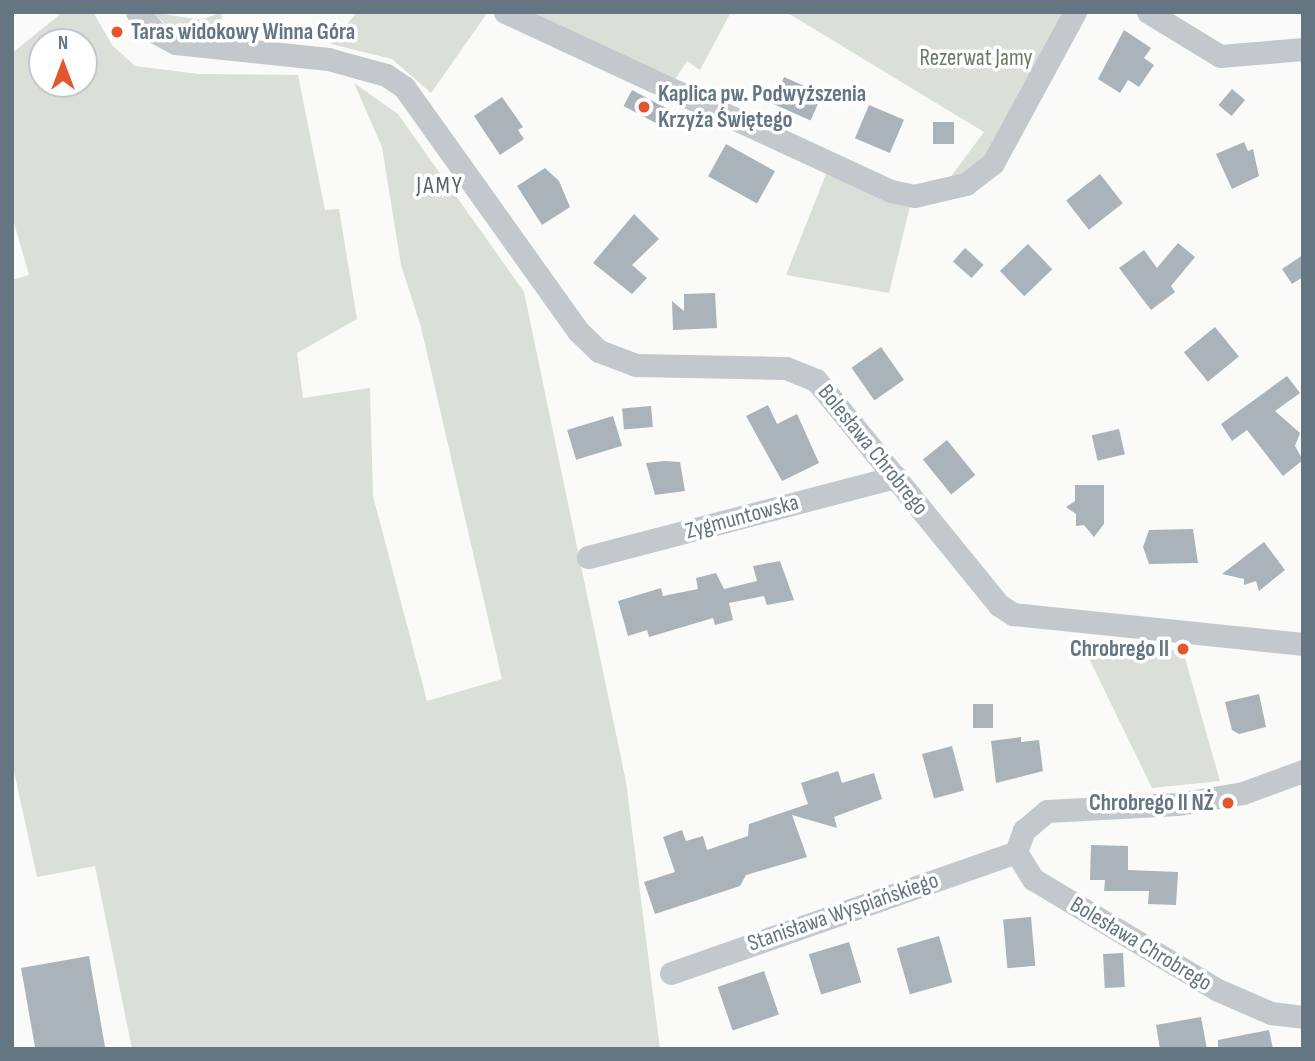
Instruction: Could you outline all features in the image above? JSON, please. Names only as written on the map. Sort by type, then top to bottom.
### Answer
[{"type":"street","name":"Bolesława Chrobrego","points":[[137,12],[155,32],[176,43],[328,59],[386,75],[416,102],[578,331],[599,351],[636,365],[803,373],[817,380],[999,605],[1013,614],[1303,644]]},
{"type":"street","points":[[505,12],[891,191],[914,196],[966,184],[993,163],[1075,12]]},
{"type":"street","points":[[1148,12],[1220,56],[1303,49]]},
{"type":"street","name":"Zygmuntowska","points":[[588,557],[895,477]]},
{"type":"street","points":[[1016,852],[1024,830],[1047,811],[1177,804],[1243,793],[1303,771]]},
{"type":"street","name":"Bolesława Chrobrego","points":[[1016,852],[1032,879],[1218,990],[1271,1013],[1303,1017]]},
{"type":"street","name":"Stanisława Wyspiańskiego","points":[[671,973],[1016,852]]},
{"type":"green space","points":[[63,12],[93,12],[112,45],[135,66],[199,74],[298,75],[325,210],[339,209],[357,319],[297,353],[303,398],[370,388],[373,496],[427,701],[502,679],[421,327],[401,265],[382,147],[354,83],[398,114],[524,292],[626,782],[660,1049],[132,1049],[95,866],[37,877],[12,762],[12,280],[29,275],[12,216],[12,53],[28,40],[28,98],[98,98],[98,28],[43,28]]},
{"type":"green space","points":[[151,12],[201,20],[222,12],[220,40],[174,31]]},
{"type":"green space","points":[[357,12],[488,12],[431,93],[392,59],[331,44]]},
{"type":"green space","points":[[532,12],[731,12],[700,70],[687,61],[674,81]]},
{"type":"green space","name":"Rezerwat Jamy","points":[[786,12],[1066,12],[991,155],[943,187],[984,132]]},
{"type":"green space","points":[[826,174],[910,206],[889,293],[786,275]]},
{"type":"green space","points":[[1080,640],[1183,651],[1220,781],[1152,788]]},
{"type":"building","points":[[1124,30],[1151,48],[1144,58],[1154,65],[1139,87],[1128,80],[1120,93],[1098,79]]},
{"type":"building","points":[[784,77],[822,94],[811,121],[772,103]]},
{"type":"building","points":[[1232,89],[1245,100],[1232,116],[1219,105]]},
{"type":"building","name":"Kaplica pw. Podwyższenia Krzyża Świętego","points":[[632,90],[666,108],[657,124],[624,106]]},
{"type":"building","points":[[502,97],[523,127],[518,130],[524,139],[500,155],[474,116]]},
{"type":"building","points":[[869,105],[904,120],[890,153],[855,138]]},
{"type":"building","points":[[933,122],[954,122],[954,144],[933,144]]},
{"type":"building","points":[[1244,142],[1248,151],[1253,149],[1259,176],[1232,189],[1216,154]]},
{"type":"building","points":[[726,144],[775,171],[757,204],[708,176]]},
{"type":"building","points":[[545,168],[559,181],[570,207],[542,225],[517,186]]},
{"type":"building","points":[[1100,174],[1123,203],[1089,230],[1066,200]]},
{"type":"building","points":[[634,214],[659,239],[632,265],[647,278],[632,294],[593,263]]},
{"type":"building","points":[[1178,243],[1195,257],[1171,286],[1175,292],[1151,310],[1119,268],[1144,250],[1157,268]]},
{"type":"building","points":[[1028,244],[1052,269],[1024,296],[1000,271]]},
{"type":"building","points":[[965,248],[984,265],[972,278],[953,261]]},
{"type":"building","points":[[1303,255],[1303,277],[1292,284],[1282,269]]},
{"type":"building","points":[[715,293],[717,328],[673,330],[672,301],[684,311],[684,294]]},
{"type":"building","points":[[1215,327],[1239,357],[1208,382],[1184,352]]},
{"type":"building","points":[[881,347],[904,380],[874,400],[852,368]]},
{"type":"building","points":[[1287,376],[1300,393],[1275,411],[1300,433],[1295,446],[1303,460],[1283,476],[1247,430],[1232,441],[1221,424]]},
{"type":"building","points":[[768,405],[777,424],[797,414],[819,463],[782,481],[746,416]]},
{"type":"building","points":[[651,406],[653,427],[624,429],[622,409]]},
{"type":"building","points":[[613,416],[622,446],[576,460],[567,430]]},
{"type":"building","points":[[1119,429],[1125,454],[1098,461],[1092,435]]},
{"type":"building","points":[[947,440],[975,475],[951,494],[923,460]]},
{"type":"building","points":[[680,462],[685,491],[655,495],[646,463]]},
{"type":"building","points":[[1075,485],[1104,485],[1104,524],[1094,537],[1084,525],[1076,526],[1076,514],[1066,507],[1075,501]]},
{"type":"building","points":[[1193,529],[1198,563],[1149,564],[1143,547],[1149,530]]},
{"type":"building","points":[[1264,542],[1285,570],[1259,591],[1256,581],[1244,585],[1244,579],[1222,574]]},
{"type":"building","points":[[780,561],[794,600],[767,605],[764,596],[729,603],[733,620],[715,625],[713,618],[649,637],[647,630],[628,636],[618,601],[661,588],[663,596],[698,589],[696,578],[716,573],[724,589],[757,581],[753,566]]},
{"type":"building","points":[[1259,694],[1266,727],[1239,734],[1232,730],[1225,702]]},
{"type":"building","points":[[973,704],[993,704],[993,728],[973,728]]},
{"type":"building","points":[[1021,737],[1021,742],[1039,740],[1043,771],[996,783],[991,741]]},
{"type":"building","points":[[952,746],[964,790],[934,798],[922,754]]},
{"type":"building","points":[[838,771],[842,783],[874,773],[882,799],[834,817],[837,828],[792,815],[807,857],[746,875],[740,886],[655,914],[644,882],[675,872],[663,837],[682,830],[686,841],[703,836],[707,850],[748,836],[749,824],[808,804],[801,783]]},
{"type":"building","points":[[1091,845],[1128,846],[1128,870],[1178,872],[1176,905],[1148,904],[1149,891],[1104,891],[1105,880],[1090,880]]},
{"type":"building","points":[[1031,917],[1035,966],[1007,968],[1003,919]]},
{"type":"building","points":[[939,936],[952,982],[910,994],[897,948]]},
{"type":"building","points":[[849,942],[861,982],[821,994],[809,954]]},
{"type":"building","points":[[1123,953],[1125,987],[1105,988],[1103,954]]},
{"type":"building","points":[[89,956],[105,1049],[35,1049],[21,968]]},
{"type":"building","points":[[764,971],[779,1014],[733,1030],[718,987]]},
{"type":"building","points":[[1201,1017],[1207,1049],[1160,1049],[1156,1025]]},
{"type":"building","points":[[1269,1030],[1273,1049],[1218,1049],[1218,1040]]},
{"type":"place","name":"Taras widokowy Winna Góra","points":[[117,32]]},
{"type":"place","name":"Kaplica pw. Podwyższenia Krzyża Świętego","points":[[644,107]]},
{"type":"place","name":"Chrobrego II","points":[[1183,649]]},
{"type":"place","name":"Chrobrego II NŻ","points":[[1228,803]]},
{"type":"district","name":"JAMY","points":[[440,186]]}]
